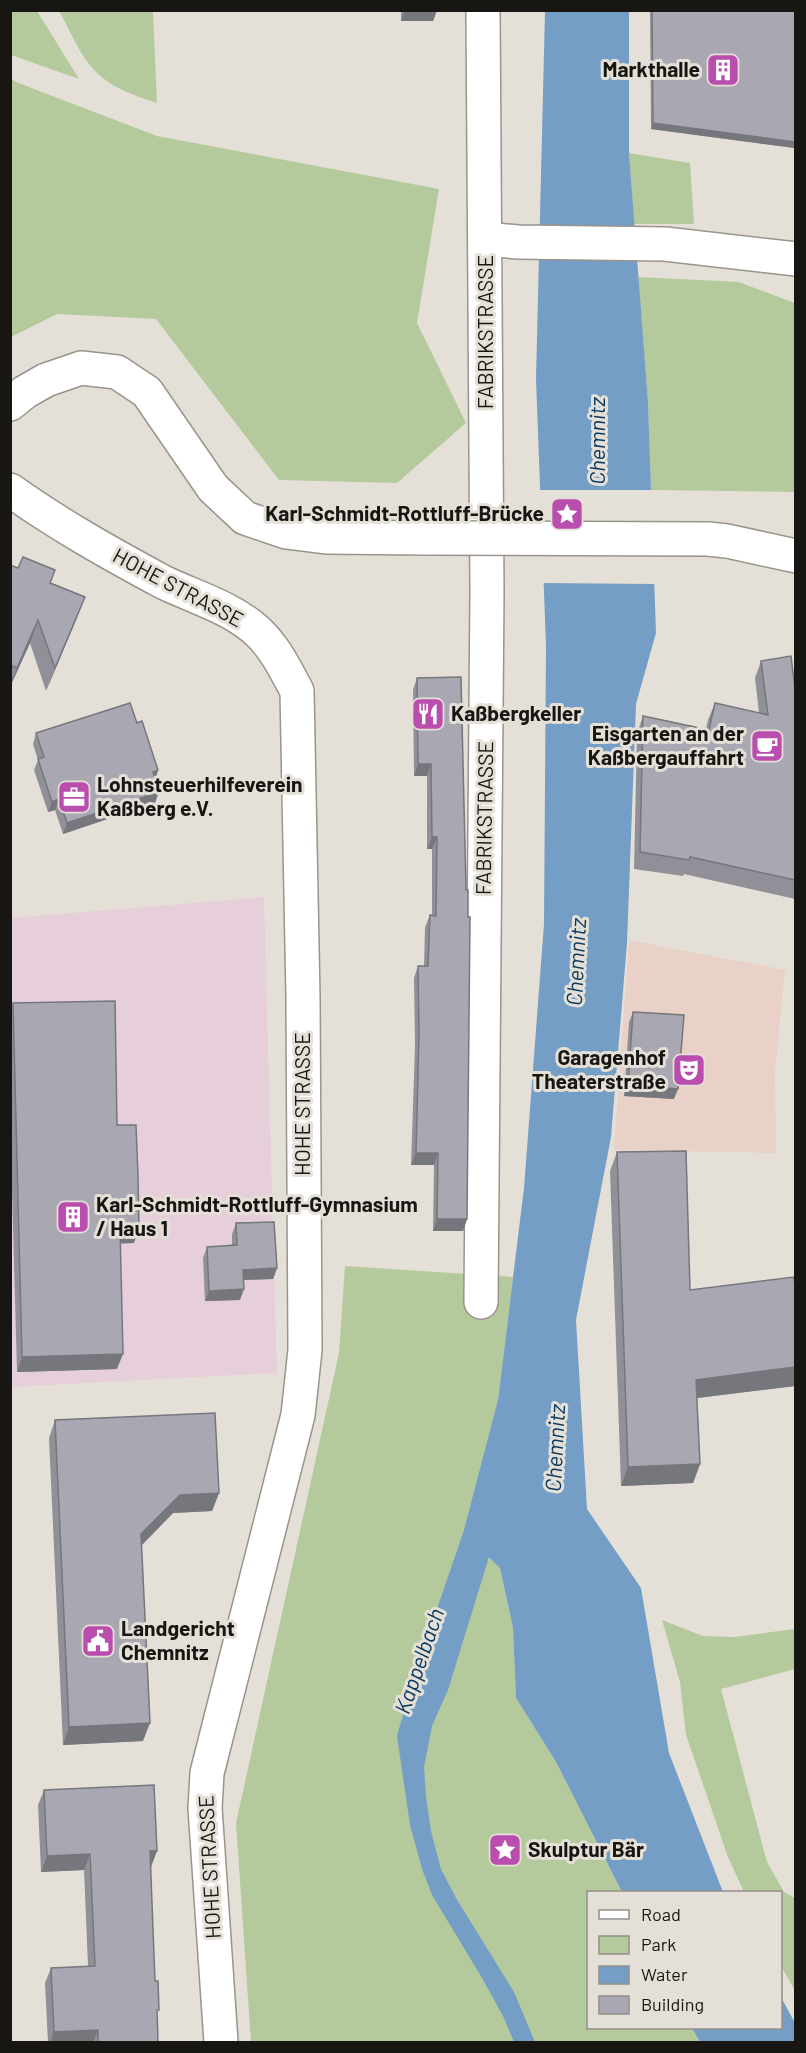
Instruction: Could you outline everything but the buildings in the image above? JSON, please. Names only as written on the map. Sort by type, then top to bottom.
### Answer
[{"type":"street","name":"FABRIKSTRASSE","points":[[481,1302],[487,592],[483,10]]},
{"type":"street","points":[[486,239],[518,242],[665,244],[795,259]]},
{"type":"street","points":[[10,404],[46,380],[81,368],[117,372],[147,392],[213,488],[245,518],[286,532],[326,537],[708,539],[728,541],[795,556]]},
{"type":"street","name":"HOHE STRASSE","points":[[10,490],[51,519],[164,582],[236,616],[257,631],[276,653],[297,691],[303,997],[304,1350],[298,1415],[207,1773],[205,1808],[221,2043]]},
{"type":"shaded area","points":[[264,897],[277,1373],[11,1387],[11,918]]},
{"type":"shaded area","points":[[629,940],[785,970],[775,1073],[776,1153],[614,1150]]},
{"type":"green space","points":[[10,11],[37,11],[79,79],[11,55]]},
{"type":"green space","points":[[59,11],[153,11],[157,103],[120,89],[96,72],[81,52]]},
{"type":"green space","points":[[11,78],[16,82],[157,136],[439,189],[417,323],[466,423],[397,483],[279,480],[156,319],[57,314],[11,337]]},
{"type":"green space","points":[[629,153],[690,163],[694,224],[634,224]]},
{"type":"green space","points":[[638,277],[739,282],[795,303],[795,492],[651,490],[648,402]]},
{"type":"green space","points":[[345,1266],[513,1277],[498,1400],[500,1568],[513,1628],[516,1698],[556,1762],[621,1891],[587,1891],[587,2029],[693,2029],[700,2042],[251,2042],[236,1823],[339,1353]]},
{"type":"green space","points":[[662,1620],[703,1636],[734,1637],[795,1629],[795,1669],[721,1689],[767,1862],[784,1892],[795,1898],[795,1991],[782,1968],[782,1891],[744,1891],[728,1857],[686,1735],[680,1682]]},
{"type":"water","name":"Chemnitz","points":[[545,11],[629,11],[629,153],[648,402],[656,633],[636,704],[627,943],[611,1137],[576,1320],[587,1509],[641,1588],[669,1753],[723,1891],[621,1891],[556,1762],[516,1698],[513,1628],[500,1568],[489,1557],[448,1690],[432,1726],[424,1767],[431,1831],[441,1869],[456,1898],[514,1992],[535,2042],[514,2042],[482,1978],[432,1895],[422,1869],[410,1825],[397,1736],[414,1676],[464,1530],[498,1400],[524,1188],[544,924],[546,646],[536,379]]},
{"type":"water","points":[[782,1999],[795,2023],[795,2042],[700,2042],[693,2029],[782,2029]]},
{"type":"pier","points":[[537,490],[654,490],[657,584],[541,583]]},
{"type":"place","name":"Markthalle","points":[[723,70]]},
{"type":"place","name":"Karl-Schmidt-Rottluff-Brücke","points":[[567,514]]},
{"type":"place","name":"Kaßbergkeller","points":[[428,714]]},
{"type":"place","name":"Eisgarten an der Kaßbergauffahrt","points":[[767,746]]},
{"type":"place","name":"Lohnsteuerhilfeverein Kaßberg e.V.","points":[[74,797]]},
{"type":"place","name":"Garagenhof Theaterstraße","points":[[689,1070]]},
{"type":"place","name":"Karl-Schmidt-Rottluff-Gymnasium / Haus 1","points":[[73,1217]]},
{"type":"place","name":"Landgericht Chemnitz","points":[[98,1641]]},
{"type":"place","name":"Skulptur Bär","points":[[505,1850]]},
{"type":"water label","name":"Kappelbach","points":[[419,1661]]}]
